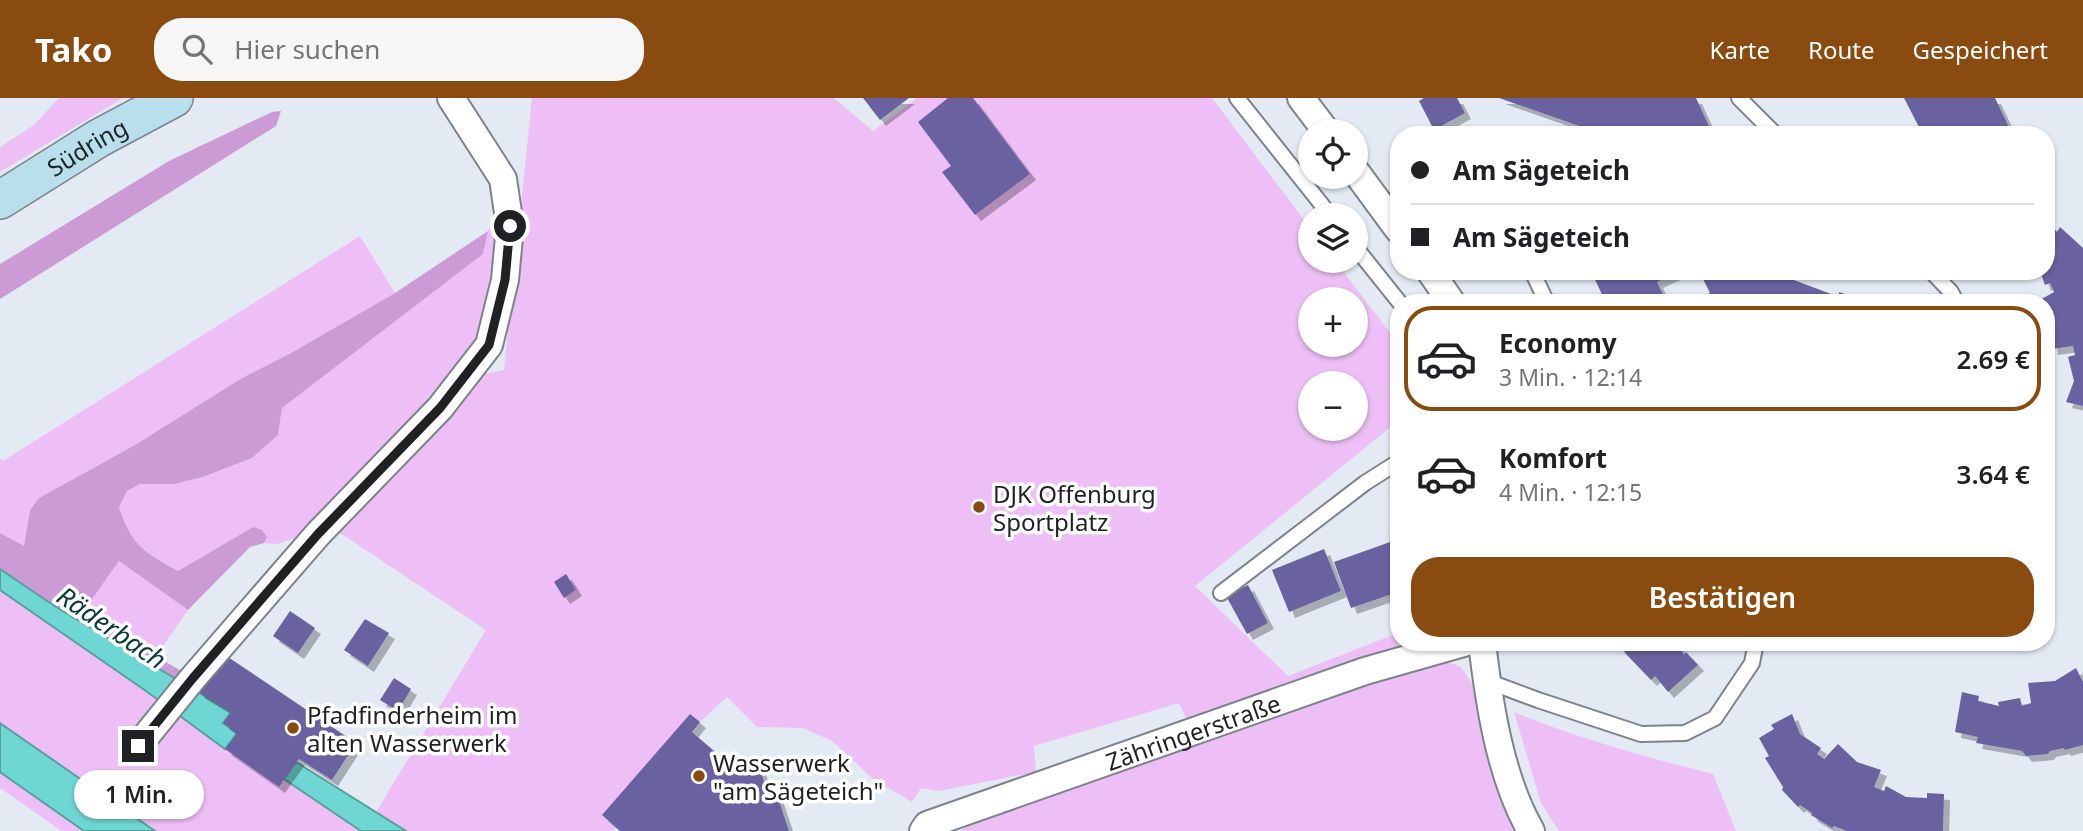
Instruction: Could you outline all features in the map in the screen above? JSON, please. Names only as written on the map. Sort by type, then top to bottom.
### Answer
[{"type":"street","name":"Südring","points":[[0,200],[99,138],[174,98]]},
{"type":"street","points":[[138,746],[318,534],[440,408],[489,345],[505,280],[510,226],[503,179],[451,98]]},
{"type":"street","points":[[1301,98],[1317,119]]},
{"type":"street","points":[[1368,188],[1390,218]]},
{"type":"street","name":"Zähringerstraße","points":[[923,831],[927,825],[1365,671],[1435,651]]},
{"type":"street","points":[[1483,651],[1497,738],[1522,815],[1531,831]]},
{"type":"lane","points":[[1237,98],[1320,203]]},
{"type":"lane","points":[[1739,98],[1767,126]]},
{"type":"lane","points":[[1368,263],[1393,294]]},
{"type":"lane","points":[[1940,280],[1952,294]]},
{"type":"lane","points":[[1221,593],[1390,467]]},
{"type":"lane","points":[[1487,681],[1538,701],[1641,734],[1685,733],[1715,718],[1752,663],[1754,651]]},
{"type":"shaded area","points":[[59,98],[123,98],[0,172],[0,147],[34,125]]},
{"type":"shaded area","name":"DJK Offenburg Sportplatz","points":[[532,98],[834,98],[873,131],[917,98],[1212,98],[1298,212],[1298,273],[1344,273],[1355,287],[1298,287],[1298,357],[1368,357],[1368,304],[1390,333],[1390,428],[1195,586],[1288,676],[1390,636],[1390,650],[1188,722],[1179,703],[1034,746],[1036,772],[939,791],[921,788],[912,802],[873,779],[832,741],[803,728],[757,727],[727,697],[700,722],[690,715],[603,815],[616,828],[613,831],[406,831],[376,812],[486,630],[337,531],[479,375],[504,370]]},
{"type":"shaded area","points":[[281,111],[276,126],[0,299],[0,264],[169,161],[272,112]]},
{"type":"shaded area","points":[[498,212],[496,287],[476,347],[317,530],[278,544],[264,543],[267,537],[253,527],[178,571],[134,539],[119,507],[127,491],[140,484],[174,484],[203,477],[252,458],[278,435],[282,408],[483,254],[488,231]]},
{"type":"shaded area","points":[[488,231],[483,254],[282,408],[278,435],[252,458],[203,477],[174,484],[140,484],[127,491],[119,507],[128,530],[140,546],[178,571],[253,527],[262,530],[267,537],[264,543],[250,547],[188,610],[119,561],[87,606],[181,671],[176,679],[56,607],[0,569],[0,533],[24,546],[30,510],[39,498],[135,445],[242,378],[395,293]]},
{"type":"shaded area","points":[[360,236],[395,293],[242,378],[135,445],[39,498],[30,510],[24,547],[0,533],[0,458],[3,461]]},
{"type":"shaded area","points":[[119,561],[188,610],[156,656],[86,606]]},
{"type":"shaded area","points":[[0,569],[56,607],[231,712],[223,723],[237,733],[225,749],[0,590]]},
{"type":"shaded area","points":[[0,590],[279,786],[284,779],[361,831],[155,831],[0,723]]},
{"type":"shaded area","points":[[1446,661],[1461,667],[1473,685],[1484,746],[1505,812],[1515,831],[961,831],[979,814],[1363,681]]},
{"type":"shaded area","points":[[1514,712],[1612,747],[1713,774],[1736,831],[1559,831],[1541,803]]},
{"type":"shaded area","points":[[0,723],[155,831],[84,831],[0,772]]},
{"type":"shaded area","points":[[296,762],[406,831],[361,831],[284,779]]},
{"type":"shaded area","points":[[0,772],[84,831],[62,831],[0,788]]},
{"type":"building","points":[[863,98],[909,98],[880,120]]},
{"type":"building","points":[[948,98],[973,98],[1030,174],[975,215],[942,172],[951,166],[918,122]]},
{"type":"building","points":[[1424,98],[1457,98],[1465,113],[1441,126],[1432,126],[1419,101]]},
{"type":"building","points":[[1499,98],[1696,98],[1709,126],[1579,126]]},
{"type":"building","points":[[1904,98],[1995,98],[2008,125],[2008,126],[1918,126]]},
{"type":"building","points":[[2060,227],[2083,248],[2083,406],[2066,402],[2074,381],[2068,357],[2075,355],[2073,346],[2055,349],[2055,294],[2050,294],[2054,292],[2050,283],[2045,285],[2043,280],[2055,280],[2055,230],[2057,232]]},
{"type":"building","points":[[1595,280],[1661,280],[1657,282],[1663,294],[1602,294]]},
{"type":"building","points":[[1704,280],[1794,280],[1831,294],[1708,294],[1710,293]]},
{"type":"building","points":[[1390,542],[1390,595],[1351,608],[1334,562]]},
{"type":"building","points":[[1324,549],[1341,591],[1289,612],[1272,570]]},
{"type":"building","points":[[566,574],[576,590],[564,598],[554,582]]},
{"type":"building","points":[[1248,585],[1268,623],[1247,634],[1226,596]]},
{"type":"building","points":[[290,611],[315,628],[298,653],[273,636]]},
{"type":"building","points":[[365,619],[389,633],[368,666],[344,650]]},
{"type":"building","points":[[1625,651],[1682,651],[1684,655],[1686,652],[1698,665],[1668,692],[1655,676],[1651,680]]},
{"type":"building","name":"Pfadfinderheim im alten Wasserwerk","points":[[225,655],[356,743],[332,780],[299,759],[279,787],[225,749],[237,733],[223,723],[231,712],[198,692]]},
{"type":"building","points":[[2076,668],[2083,682],[2083,745],[2050,751],[2048,754],[2026,756],[2022,751],[1976,743],[1978,737],[1955,732],[1962,692],[1979,696],[1978,701],[1999,706],[1998,702],[2020,698],[2022,706],[2031,703],[2028,683],[2055,681]]},
{"type":"building","points":[[394,678],[411,689],[398,711],[380,700]]},
{"type":"building","name":"Wasserwerk \"am Sägeteich\"","points":[[690,714],[700,722],[692,732],[735,769],[758,761],[765,785],[773,783],[789,831],[620,831],[602,815]]},
{"type":"building","points":[[1792,714],[1800,734],[1821,748],[1817,754],[1824,759],[1838,744],[1857,762],[1881,770],[1874,787],[1884,791],[1886,786],[1906,797],[1927,798],[1927,793],[1944,794],[1943,831],[1847,831],[1834,826],[1832,828],[1800,805],[1798,807],[1782,790],[1783,787],[1765,758],[1769,756],[1759,738],[1774,729],[1771,725]]},
{"type":"place","name":"DJK Offenburg Sportplatz","points":[[979,507]]},
{"type":"place","name":"Pfadfinderheim im alten Wasserwerk","points":[[293,728]]},
{"type":"place","name":"Wasserwerk \"am Sägeteich\"","points":[[699,776]]},
{"type":"route","points":[[138,746],[318,534],[440,408],[489,345],[505,280],[510,226]]},
{"type":"water label","name":"Räderbach","points":[[112,627]]}]
